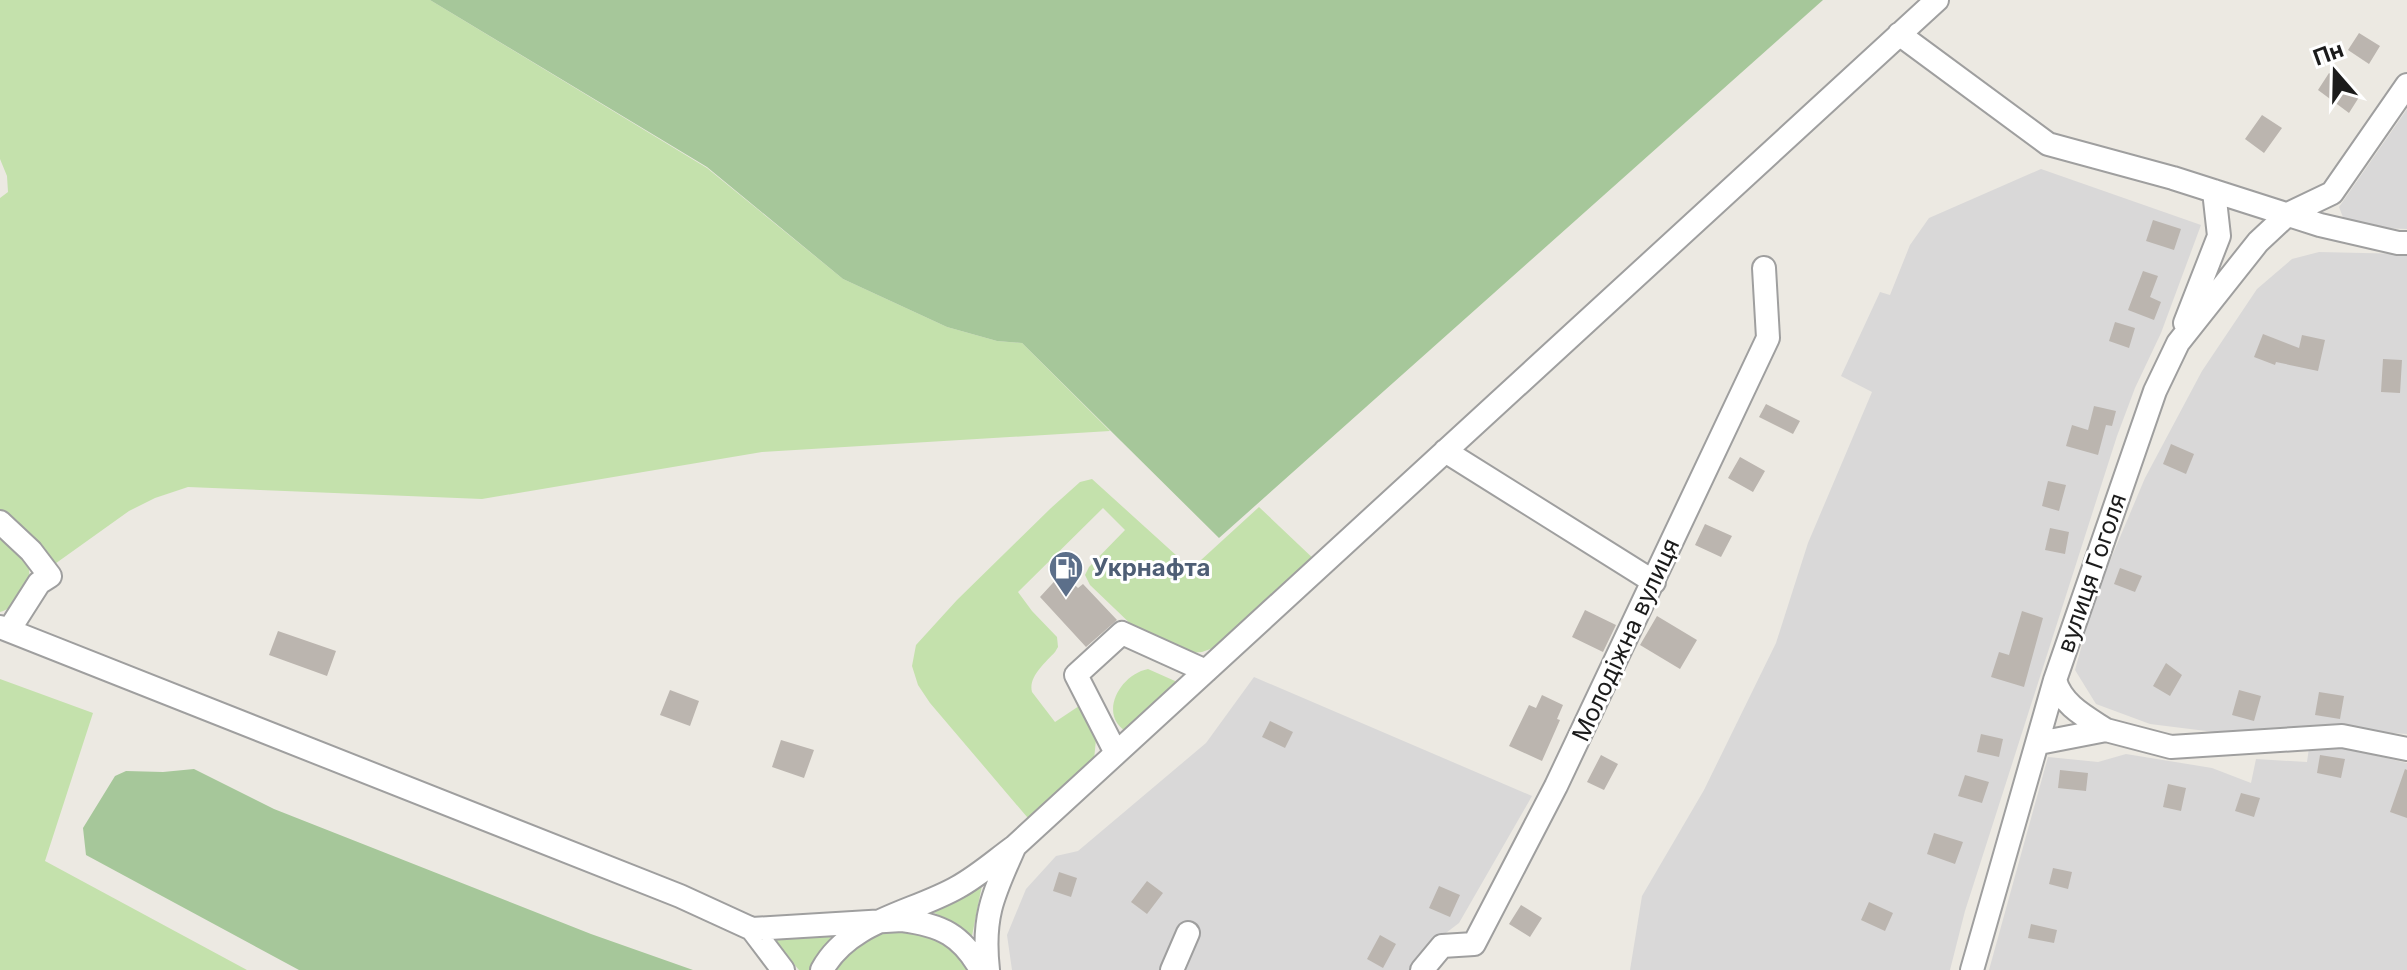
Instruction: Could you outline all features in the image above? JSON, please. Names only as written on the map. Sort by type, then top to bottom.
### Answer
[{"type":"street","points":[[822,970],[828,958],[856,933],[958,887],[1014,847],[1937,0]]},
{"type":"street","points":[[1899,34],[2048,144],[2333,228],[2407,243]]},
{"type":"street","name":"вулиця Гоголя","points":[[1972,970],[1985,915],[2039,743],[2055,680],[2155,391],[2178,343],[2258,242],[2288,214],[2332,193],[2407,85]]},
{"type":"street","points":[[2178,343],[2219,236],[2214,191]]},
{"type":"street","name":"Молодіжна вулиця","points":[[1422,970],[1442,946],[1474,944],[1556,786],[1768,338],[1764,268]]},
{"type":"street","points":[[1445,451],[1654,582]]},
{"type":"street","points":[[0,522],[31,551],[50,576],[39,583],[4,628],[680,896],[752,929],[877,924],[902,920],[939,928],[954,937],[971,951],[981,970]]},
{"type":"street","points":[[1116,753],[1076,675],[1122,633],[1206,671]]},
{"type":"street","points":[[2055,680],[2058,691],[2074,709],[2106,730],[2171,747],[2342,736],[2407,749]]},
{"type":"street","points":[[2039,743],[2106,730]]},
{"type":"street","points":[[988,970],[985,943],[990,901],[1014,847]]},
{"type":"street","points":[[752,929],[783,970]]},
{"type":"street","points":[[1172,970],[1188,933]]},
{"type":"shaded area","points":[[2407,109],[2407,229],[2378,228],[2344,220],[2339,207]]},
{"type":"shaded area","points":[[2041,169],[2201,225],[2161,333],[2117,436],[1965,911],[1950,970],[1630,970],[1642,896],[1704,790],[1776,643],[1808,543],[1872,392],[1841,376],[1880,292],[1890,295],[1910,245],[1929,218]]},
{"type":"shaded area","points":[[2319,252],[2407,254],[2407,734],[2338,729],[2214,732],[2150,724],[2096,704],[2075,670],[2096,594],[2145,478],[2202,371],[2257,289],[2292,259]]},
{"type":"shaded area","points":[[1254,677],[1532,796],[1459,923],[1438,939],[1409,970],[1012,970],[1007,935],[1026,889],[1056,856],[1078,851],[1206,743]]},
{"type":"shaded area","points":[[2309,748],[2344,748],[2407,763],[2407,970],[1989,970],[2048,757],[2098,762],[2126,754],[2212,768],[2251,783],[2256,759],[2307,762]]},
{"type":"green space","points":[[0,0],[430,0],[707,168],[843,279],[947,327],[997,341],[1022,343],[1110,431],[762,452],[482,499],[188,487],[129,511],[52,566],[0,512],[0,198],[8,192],[7,176],[0,159]]},
{"type":"green space","points":[[430,0],[1823,0],[1219,538],[1022,343],[997,341],[947,327],[843,279],[707,167]]},
{"type":"green space","points":[[1092,479],[1177,556],[1189,571],[1259,507],[1318,563],[1216,647],[1190,653],[1138,631],[1090,585],[1085,575],[1089,567],[1125,530],[1103,508],[1018,592],[1057,637],[1058,647],[1032,681],[1032,692],[1055,722],[1085,702],[1097,729],[1094,760],[1033,824],[930,703],[918,685],[912,666],[916,645],[957,600],[1080,482]]},
{"type":"green space","points":[[0,532],[26,558],[29,576],[17,602],[0,612]]},
{"type":"green space","points":[[1148,669],[1175,681],[1178,691],[1131,734],[1120,727],[1115,718],[1115,698],[1128,680]]},
{"type":"green space","points":[[0,679],[93,713],[45,861],[247,970],[0,970]]},
{"type":"green space","points":[[194,769],[274,809],[591,934],[693,970],[299,970],[86,855],[83,828],[115,776],[126,771]]},
{"type":"green space","points":[[983,880],[972,936],[930,910]]},
{"type":"green space","points":[[904,929],[938,936],[974,970],[832,970],[871,937]]},
{"type":"green space","points":[[831,937],[812,970],[799,970],[772,938]]},
{"type":"building","points":[[2359,33],[2380,46],[2369,64],[2348,50]]},
{"type":"building","points":[[2329,73],[2361,94],[2349,113],[2318,90]]},
{"type":"building","points":[[2262,115],[2282,128],[2264,153],[2245,139]]},
{"type":"building","points":[[2153,220],[2181,229],[2174,250],[2146,241]]},
{"type":"building","points":[[2143,271],[2158,276],[2150,297],[2161,302],[2154,320],[2128,310]]},
{"type":"building","points":[[2115,322],[2135,328],[2129,348],[2109,341]]},
{"type":"building","points":[[2263,334],[2299,348],[2302,335],[2325,340],[2318,371],[2276,362],[2275,365],[2254,357]]},
{"type":"building","points":[[2383,359],[2402,360],[2400,393],[2381,392]]},
{"type":"building","points":[[1766,404],[1800,421],[1793,434],[1759,417]]},
{"type":"building","points":[[2094,406],[2116,411],[2112,426],[2106,425],[2098,455],[2066,446],[2072,425],[2088,430]]},
{"type":"building","points":[[2171,444],[2194,454],[2186,474],[2163,464]]},
{"type":"building","points":[[1740,457],[1765,471],[1753,492],[1728,478]]},
{"type":"building","points":[[2048,481],[2066,485],[2059,511],[2042,506]]},
{"type":"building","points":[[1705,524],[1732,536],[1721,557],[1695,545]]},
{"type":"building","points":[[2050,528],[2069,532],[2065,554],[2045,550]]},
{"type":"building","points":[[2120,568],[2142,576],[2135,592],[2114,584]]},
{"type":"building","points":[[1062,573],[1078,588],[1083,584],[1117,620],[1086,647],[1040,597]]},
{"type":"building","points":[[1585,610],[1616,625],[1603,652],[1572,637]]},
{"type":"building","points":[[2022,611],[2043,618],[2024,687],[1991,677],[1999,652],[2009,655]]},
{"type":"building","points":[[1657,616],[1697,640],[1680,669],[1640,645]]},
{"type":"building","points":[[278,631],[336,651],[327,676],[269,655]]},
{"type":"building","points":[[2166,663],[2182,675],[2170,696],[2153,686]]},
{"type":"building","points":[[670,690],[699,701],[690,726],[660,715]]},
{"type":"building","points":[[2239,690],[2261,696],[2254,721],[2232,715]]},
{"type":"building","points":[[2319,692],[2344,696],[2340,719],[2315,715]]},
{"type":"building","points":[[1542,695],[1563,705],[1557,719],[1560,720],[1542,761],[1509,746],[1529,705],[1536,708]]},
{"type":"building","points":[[1270,721],[1293,732],[1285,748],[1262,737]]},
{"type":"building","points":[[1981,734],[2003,739],[1999,757],[1977,752]]},
{"type":"building","points":[[781,740],[814,750],[804,778],[772,767]]},
{"type":"building","points":[[1601,755],[1618,764],[1604,790],[1587,782]]},
{"type":"building","points":[[2320,755],[2345,759],[2341,778],[2317,773]]},
{"type":"building","points":[[2060,770],[2088,773],[2086,791],[2058,788]]},
{"type":"building","points":[[2407,770],[2407,818],[2390,812]]},
{"type":"building","points":[[1965,775],[1989,782],[1982,803],[1958,796]]},
{"type":"building","points":[[2168,784],[2186,788],[2181,811],[2163,807]]},
{"type":"building","points":[[2241,793],[2260,798],[2254,817],[2235,811]]},
{"type":"building","points":[[1934,833],[1963,842],[1955,864],[1927,854]]},
{"type":"building","points":[[2053,868],[2072,872],[2068,889],[2049,884]]},
{"type":"building","points":[[1059,872],[1077,878],[1071,897],[1053,891]]},
{"type":"building","points":[[1147,881],[1163,893],[1147,914],[1131,902]]},
{"type":"building","points":[[1439,886],[1460,895],[1450,917],[1429,908]]},
{"type":"building","points":[[1869,902],[1893,913],[1885,931],[1861,920]]},
{"type":"building","points":[[1521,905],[1542,918],[1530,937],[1509,924]]},
{"type":"building","points":[[2031,924],[2057,930],[2054,943],[2028,938]]},
{"type":"building","points":[[1380,935],[1396,944],[1383,968],[1367,959]]},
{"type":"place","name":"Укрнафта","points":[[1066,599]]}]
